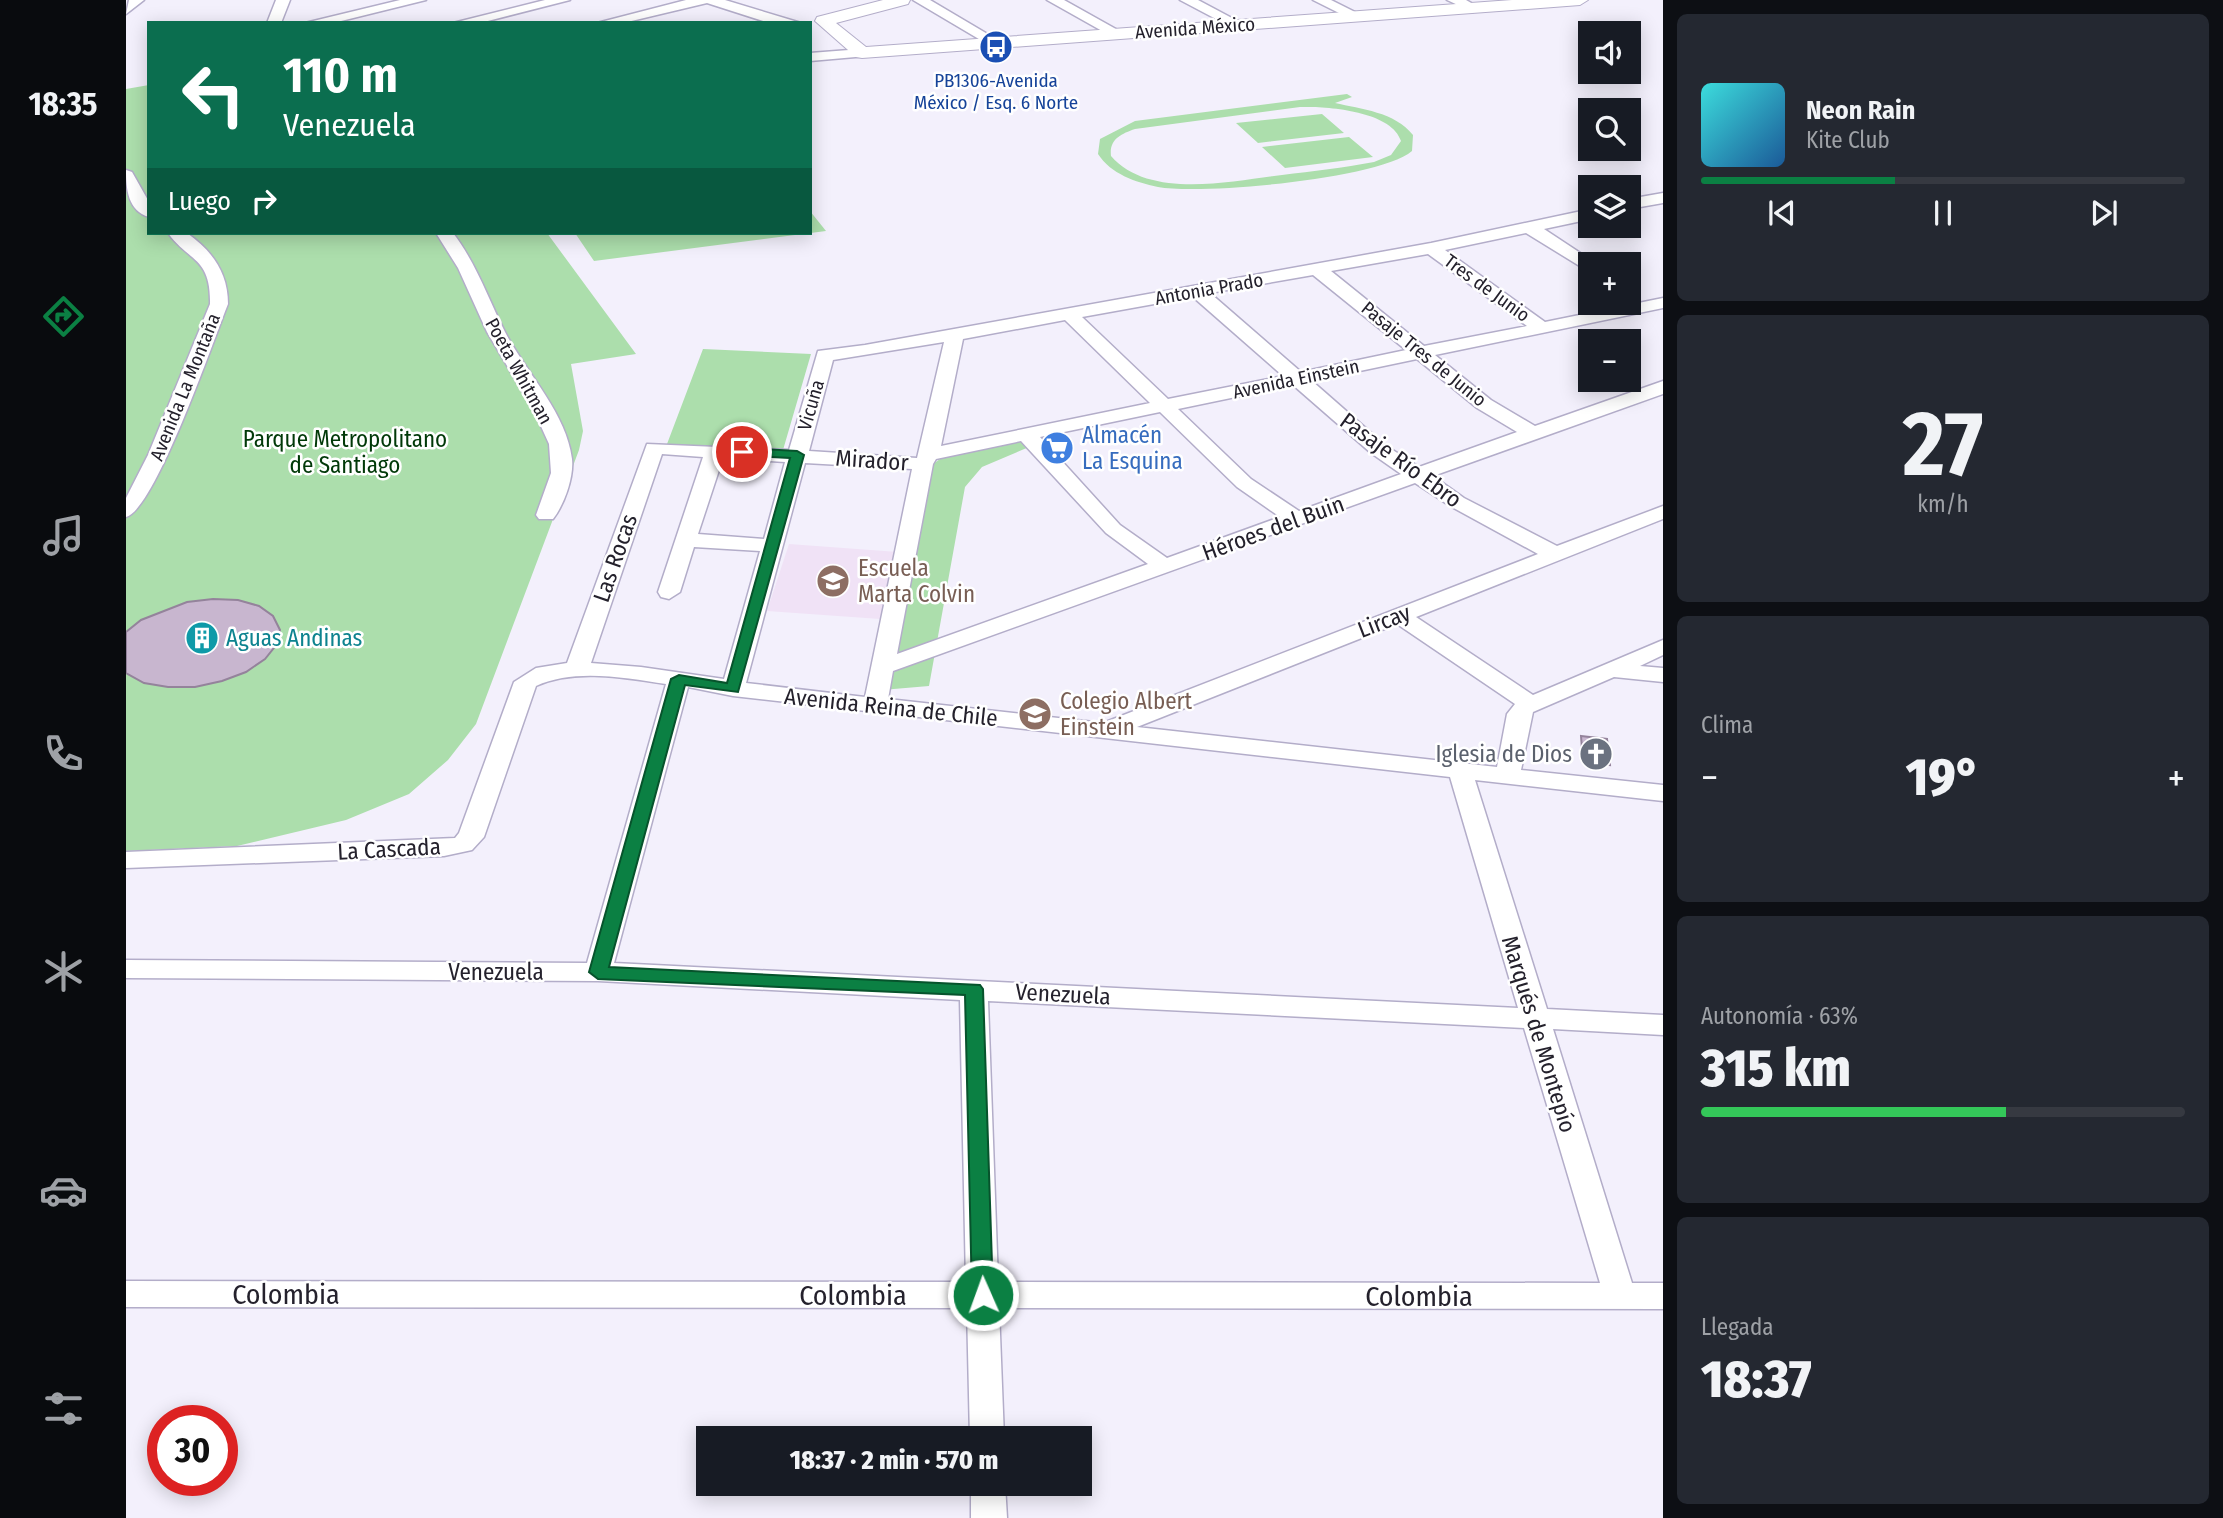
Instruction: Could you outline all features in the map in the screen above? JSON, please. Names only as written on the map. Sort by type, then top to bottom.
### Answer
[{"type":"street","points":[[126,10],[137,0]]},
{"type":"street","points":[[275,21],[283,0]]},
{"type":"street","points":[[321,21],[419,0]]},
{"type":"street","points":[[469,21],[564,0]]},
{"type":"street","points":[[613,21],[704,0]]},
{"type":"street","points":[[711,0],[783,21]]},
{"type":"street","points":[[817,22],[902,0]]},
{"type":"street","points":[[920,0],[994,42]]},
{"type":"street","points":[[1054,0],[1116,33]]},
{"type":"street","points":[[1187,0],[1238,25]]},
{"type":"street","points":[[1320,0],[1356,16]]},
{"type":"street","points":[[1454,0],[1473,8]]},
{"type":"street","name":"Avenida México","points":[[812,57],[1580,0]]},
{"type":"street","points":[[755,21],[766,18]]},
{"type":"street","points":[[817,22],[862,53]]},
{"type":"street","points":[[126,175],[138,200],[147,210]]},
{"type":"street","points":[[1641,202],[1663,198]]},
{"type":"street","points":[[1641,207],[1663,218]]},
{"type":"street","name":"Antonia Prado","points":[[825,355],[865,351],[1197,291],[1532,229],[1578,217]]},
{"type":"street","points":[[1532,229],[1578,259]]},
{"type":"street","name":"Avenida La Montaña","points":[[126,511],[137,498],[158,455],[219,304],[219,281],[212,267],[204,256],[178,235]]},
{"type":"street","name":"Poeta Whitman","points":[[446,235],[465,261],[496,332],[545,413],[556,441],[562,461],[558,482],[546,515]]},
{"type":"street","name":"Tres de Junio","points":[[1431,248],[1542,328]]},
{"type":"street","name":"Pasaje Tres de Junio","points":[[1317,269],[1484,404],[1534,434]]},
{"type":"street","name":"Pasaje Río Ebro","points":[[1197,291],[1371,444],[1476,513],[1555,554]]},
{"type":"street","name":"Avenida Einstein","points":[[926,459],[1026,434],[1655,305]]},
{"type":"street","points":[[1069,314],[1167,405],[1244,483],[1297,519]]},
{"type":"street","points":[[875,705],[955,334]]},
{"type":"street","name":"Vicuña","points":[[733,689],[825,355]]},
{"type":"street","name":"Héroes del Buin","points":[[882,667],[1663,387]]},
{"type":"street","points":[[1026,434],[1107,522],[1164,566]]},
{"type":"street","name":"Mirador","points":[[653,447],[926,459]]},
{"type":"street","name":"Las Rocas","points":[[577,669],[653,447]]},
{"type":"street","points":[[669,592],[715,451]]},
{"type":"street","name":"Lircay","points":[[1105,731],[1663,512]]},
{"type":"street","points":[[686,541],[774,546]]},
{"type":"street","points":[[1399,615],[1530,704]]},
{"type":"street","points":[[1508,776],[1519,714],[1530,704],[1663,647]]},
{"type":"street","name":"Avenida Reina de Chile","points":[[536,673],[577,669],[679,679],[733,689],[1663,793]]},
{"type":"street","points":[[1610,670],[1663,675]]},
{"type":"street","name":"La Cascada","points":[[126,860],[444,848],[463,844],[471,837],[526,682],[536,673]]},
{"type":"street","points":[[598,972],[679,679]]},
{"type":"street","name":"Marqués de Montepío","points":[[1460,771],[1620,1296]]},
{"type":"street","name":"Venezuela","points":[[126,969],[598,972],[1663,1025]]},
{"type":"street","points":[[974,989],[987,1426]]},
{"type":"street","name":"Colombia","points":[[126,1294],[1663,1296]]},
{"type":"street","points":[[988,1496],[989,1518]]},
{"type":"shaded area","name":"Escuela Marta Colvin","points":[[789,544],[898,552],[880,619],[767,611]]},
{"type":"green space","name":"Parque Metropolitano de Santiago","points":[[147,85],[147,235],[548,235],[636,354],[571,364],[583,431],[579,450],[476,724],[448,760],[409,794],[346,820],[237,846],[126,851],[126,89]]},
{"type":"green space","points":[[1347,94],[1352,97],[1335,103],[1377,113],[1397,121],[1413,135],[1412,151],[1393,161],[1365,170],[1329,177],[1249,187],[1158,187],[1124,176],[1110,167],[1098,154],[1100,139],[1135,121]],"holes":[[[1312,107],[1341,109],[1372,117],[1395,131],[1401,141],[1391,155],[1374,162],[1216,183],[1169,183],[1147,178],[1127,170],[1111,156],[1114,141],[1135,129]]]},
{"type":"green space","points":[[1322,114],[1344,133],[1258,143],[1236,123]]},
{"type":"green space","points":[[1349,137],[1373,157],[1285,168],[1262,147]]},
{"type":"green space","points":[[812,214],[826,231],[812,233]]},
{"type":"green space","points":[[576,235],[795,235],[594,261]]},
{"type":"green space","points":[[703,349],[811,354],[783,450],[667,444]]},
{"type":"green space","points":[[1022,440],[1029,447],[982,467],[965,487],[929,686],[882,690],[933,464],[943,457]]},
{"type":"building","name":"Aguas Andinas","points":[[238,600],[259,606],[273,616],[280,630],[277,644],[265,659],[246,672],[195,687],[168,687],[144,683],[126,673],[126,632],[141,620],[187,602]]},
{"type":"building","name":"Iglesia de Dios","points":[[1581,736],[1607,739],[1610,765],[1583,762]]},
{"type":"place","name":"PB1306-Avenida México / Esq. 6 Norte","points":[[996,47]]},
{"type":"place","name":"Almacén La Esquina","points":[[1057,448]]},
{"type":"place","name":"Escuela Marta Colvin","points":[[833,581]]},
{"type":"place","name":"Aguas Andinas","points":[[202,638]]},
{"type":"place","name":"Colegio Albert Einstein","points":[[1035,714]]},
{"type":"place","name":"Iglesia de Dios","points":[[1596,754]]},
{"type":"route","points":[[742,452],[797,455],[774,546],[733,689],[679,679],[598,972],[974,989],[983,1295]]}]
